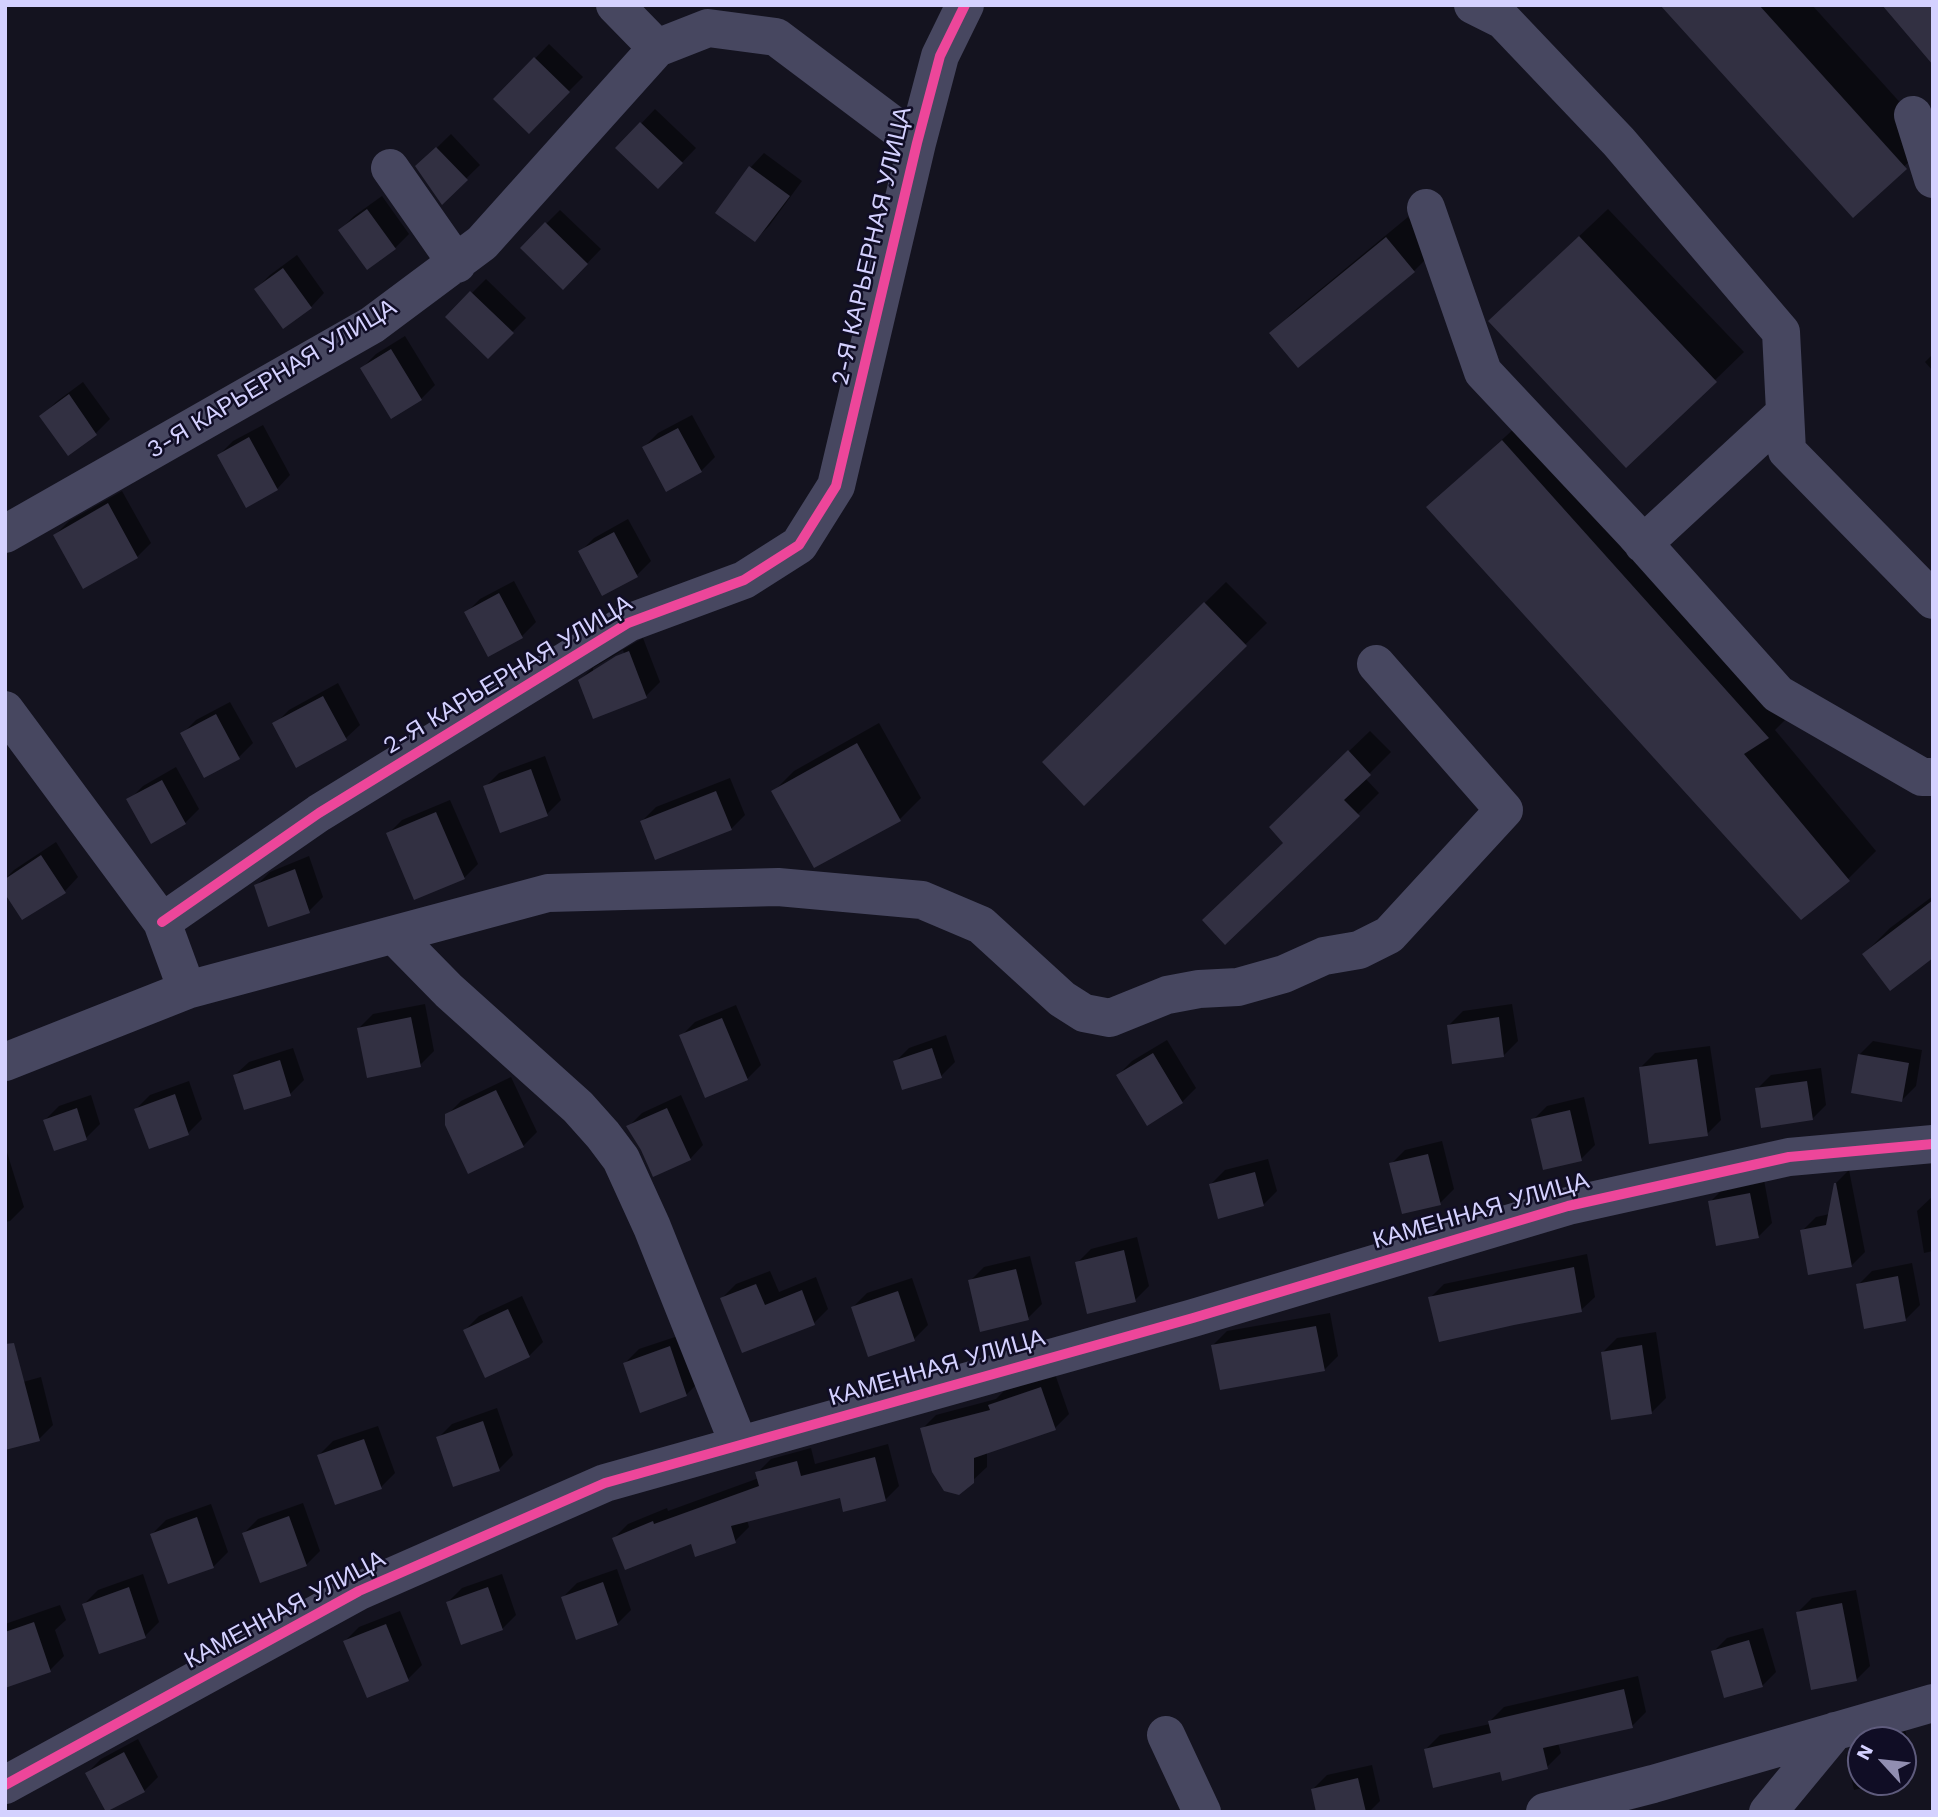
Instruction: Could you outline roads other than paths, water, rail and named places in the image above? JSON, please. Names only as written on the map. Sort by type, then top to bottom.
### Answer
[{"type":"street","points":[[615,5],[657,48]]},
{"type":"street","name":"2-Я КАРЬЕРНАЯ УЛИЦА","points":[[162,922],[319,813],[628,623],[744,580],[799,545],[836,486],[940,56],[965,5]]},
{"type":"street","points":[[1473,5],[1503,20],[1619,142],[1781,332],[1787,451],[1933,600]]},
{"type":"street","name":"3-Я КАРЬЕРНАЯ УЛИЦА","points":[[5,534],[372,325],[457,264],[482,243],[657,48],[708,28],[776,37],[917,144]]},
{"type":"street","points":[[1913,115],[1933,178]]},
{"type":"street","points":[[390,167],[457,264]]},
{"type":"street","points":[[1426,208],[1483,372],[1778,694],[1922,777],[1933,777]]},
{"type":"street","points":[[1643,544],[1785,413]]},
{"type":"street","points":[[5,1062],[187,990],[548,892],[778,887],[922,900],[981,925],[1062,999],[1083,1013],[1110,1018],[1167,995],[1199,989],[1238,987],[1284,974],[1324,956],[1359,950],[1389,934],[1504,810],[1376,664]]},
{"type":"street","points":[[5,710],[162,922],[187,990]]},
{"type":"street","points":[[394,934],[449,991],[578,1107],[621,1159],[652,1227],[739,1445]]},
{"type":"street","name":"КАМЕННАЯ УЛИЦА","points":[[5,1784],[359,1591],[605,1483],[1193,1318],[1568,1206],[1789,1157],[1933,1144]]},
{"type":"street","points":[[1545,1812],[1653,1784],[1933,1703]]},
{"type":"street","points":[[1768,1812],[1835,1731]]},
{"type":"street","points":[[1166,1735],[1202,1812]]}]
